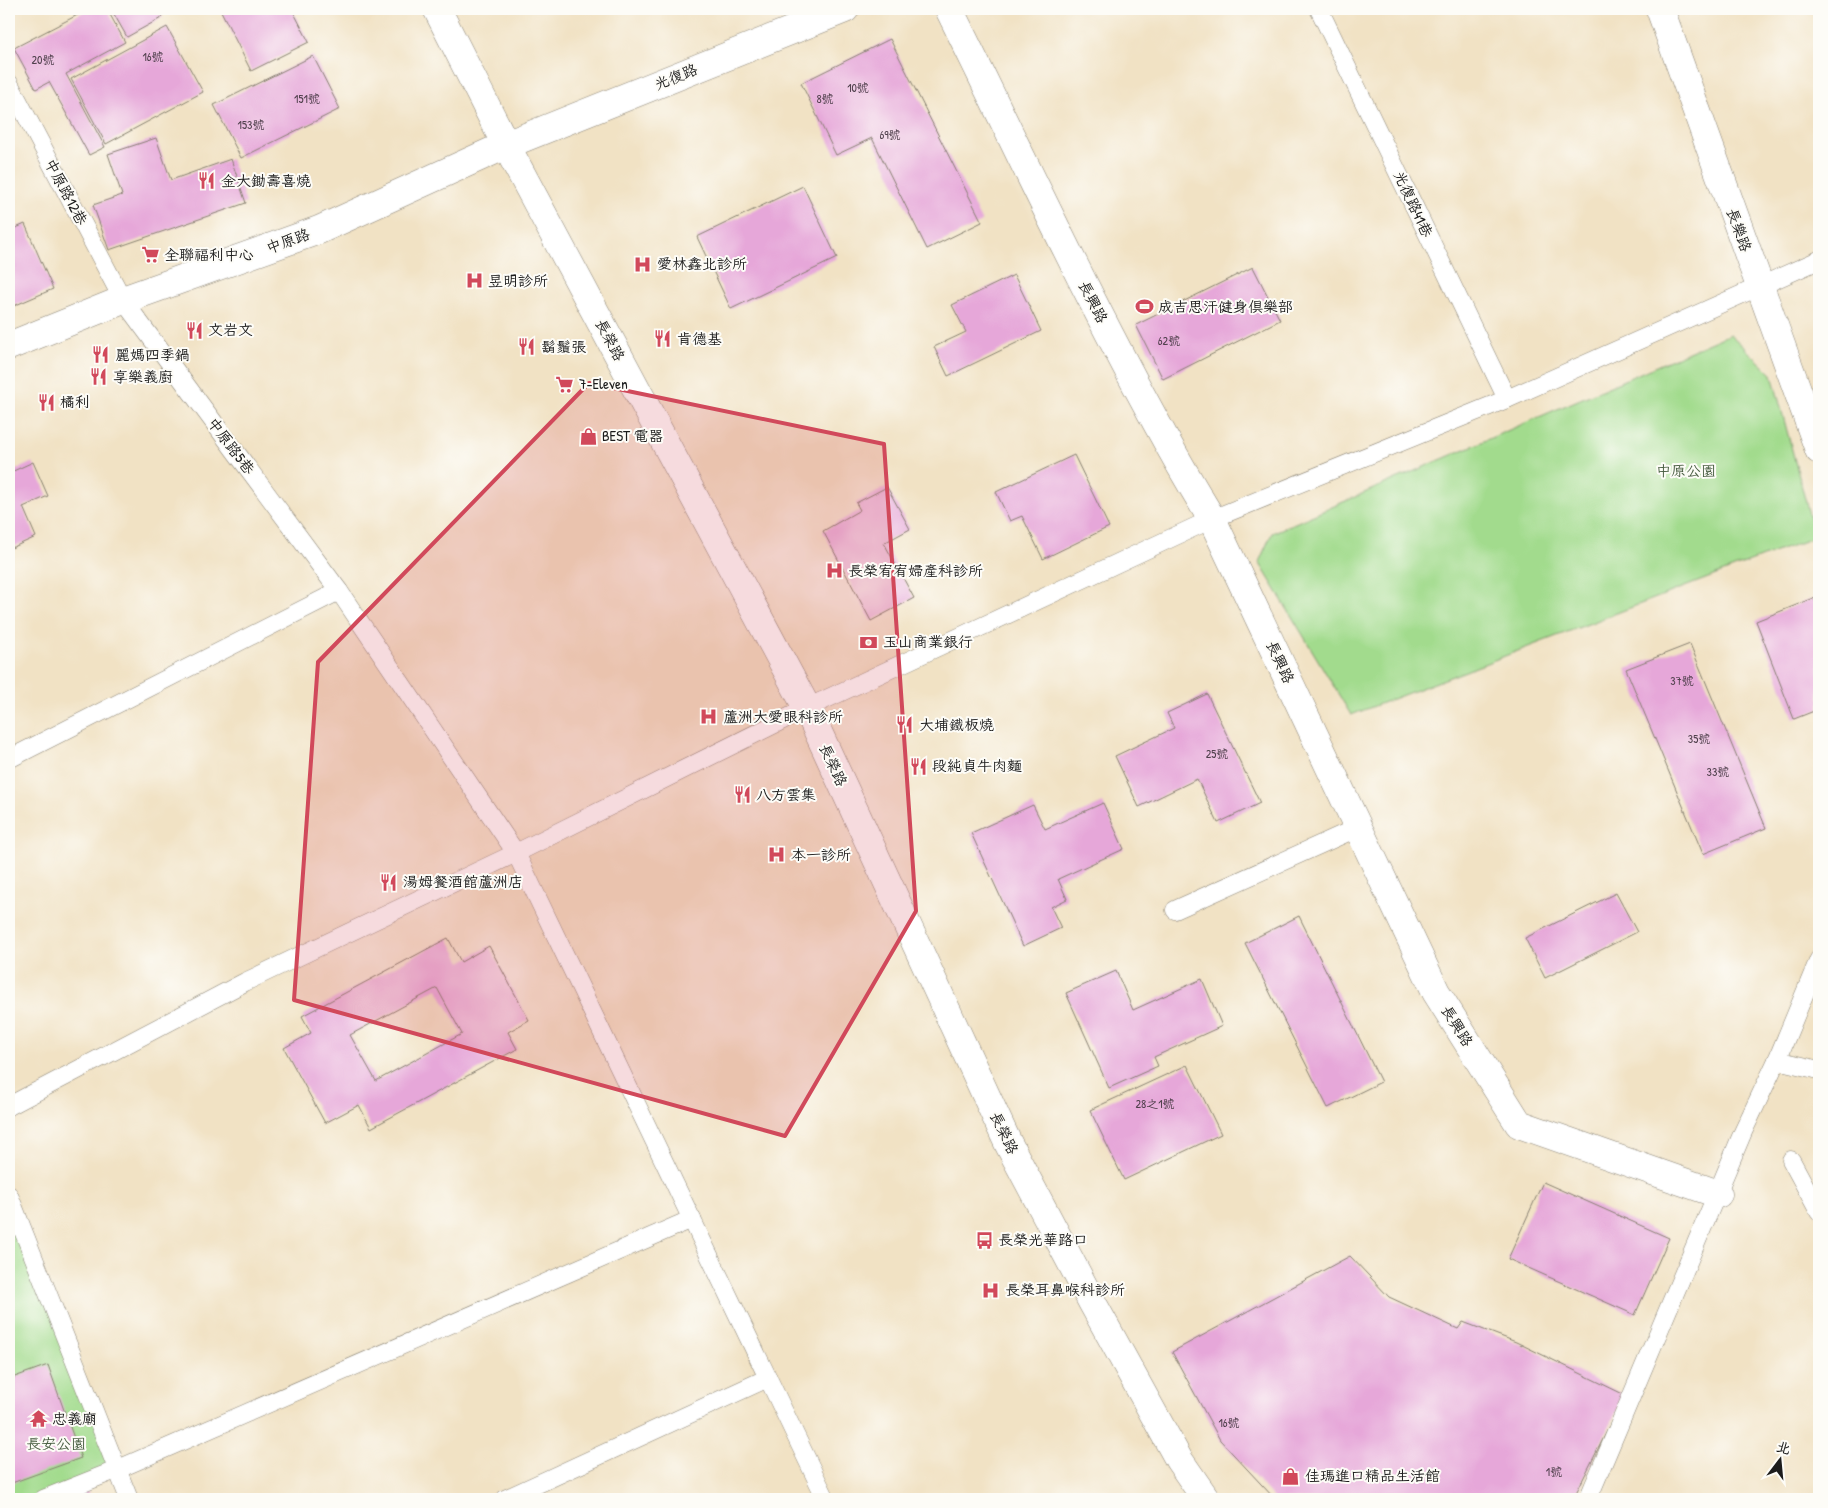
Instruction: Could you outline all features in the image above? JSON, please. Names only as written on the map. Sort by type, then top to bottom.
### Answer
[{"type":"street","name":"長榮路","points":[[437,9],[506,145],[807,708],[1008,1143],[1092,1302],[1179,1460],[1206,1499]]},
{"type":"street","name":"光復路","points":[[506,145],[846,9]]},
{"type":"street","name":"長興路","points":[[949,9],[1060,237],[1129,373],[1178,465],[1212,519],[1436,992],[1519,1124],[1718,1194]]},
{"type":"street","name":"長樂路","points":[[1660,9],[1819,450]]},
{"type":"street","name":"中原路","points":[[9,346],[123,300],[318,230],[506,145]]},
{"type":"lane","name":"光復路41巷","points":[[1319,9],[1463,311],[1508,399]]},
{"type":"lane","name":"中原路12巷","points":[[9,83],[123,300]]},
{"type":"lane","points":[[9,1106],[245,982],[516,853],[807,708],[1212,519],[1508,399],[1819,260]]},
{"type":"lane","name":"中原路5巷","points":[[123,300],[338,591],[516,853],[826,1499]]},
{"type":"lane","points":[[9,759],[338,591]]},
{"type":"lane","points":[[1175,910],[1359,827]]},
{"type":"lane","points":[[1588,1499],[1743,1132],[1777,1060],[1819,959]]},
{"type":"lane","points":[[1777,1060],[1819,1070]]},
{"type":"lane","points":[[1791,1160],[1819,1212]]},
{"type":"lane","points":[[9,1195],[129,1499]]},
{"type":"lane","points":[[43,1499],[116,1470],[692,1219]]},
{"type":"lane","points":[[505,1499],[768,1378]]},
{"type":"highlighted area","points":[[589,383],[884,444],[916,911],[785,1136],[294,1000],[318,662]]},
{"type":"green space","name":"中原公園","points":[[1730,334],[1772,374],[1815,537],[1351,715],[1259,562],[1272,533]]},
{"type":"green space","name":"長安公園","points":[[9,1195],[116,1470],[43,1499],[9,1499]]},
{"type":"building","points":[[89,9],[107,9],[125,42],[66,74],[105,147],[89,155],[49,82],[36,89],[14,48]]},
{"type":"building","points":[[111,9],[158,9],[163,17],[127,37]]},
{"type":"building","points":[[220,9],[292,9],[309,42],[251,71]]},
{"type":"building","points":[[167,27],[203,92],[106,144],[71,79]]},
{"type":"building","points":[[890,39],[982,222],[927,249],[872,138],[836,155],[801,83]]},
{"type":"building","points":[[313,56],[340,109],[241,158],[214,105]]},
{"type":"building","points":[[156,138],[171,180],[231,159],[246,203],[109,250],[93,205],[122,195],[108,154]]},
{"type":"building","points":[[803,186],[837,258],[731,309],[697,237]]},
{"type":"building","points":[[25,224],[53,289],[9,308],[9,231]]},
{"type":"building","points":[[1253,267],[1280,320],[1163,379],[1136,325]]},
{"type":"building","points":[[1014,275],[1041,331],[948,376],[934,347],[966,332],[952,305]]},
{"type":"building","points":[[1074,455],[1109,527],[1043,559],[1022,516],[1010,521],[996,492]]},
{"type":"building","points":[[33,462],[48,496],[23,507],[36,537],[9,549],[9,473]]},
{"type":"building","points":[[887,487],[910,529],[884,543],[914,598],[871,621],[823,531],[860,510],[856,503]]},
{"type":"building","points":[[1814,598],[1819,611],[1819,709],[1794,719],[1756,621]]},
{"type":"building","points":[[1690,644],[1766,828],[1703,854],[1626,669]]},
{"type":"building","points":[[1207,694],[1260,803],[1218,823],[1197,779],[1139,807],[1115,756],[1174,728],[1167,713]]},
{"type":"building","points":[[1103,803],[1124,849],[1058,879],[1067,899],[1051,907],[1061,928],[1023,946],[971,833],[1033,805],[1045,829]]},
{"type":"building","points":[[1616,893],[1637,932],[1545,978],[1525,938]]},
{"type":"building","points":[[1299,916],[1381,1082],[1328,1108],[1245,943]]},
{"type":"building","points":[[448,938],[461,962],[489,946],[529,1020],[508,1032],[517,1049],[371,1128],[359,1105],[325,1123],[284,1048],[311,1033],[302,1016]],"holes":[[[437,988],[462,1034],[376,1081],[350,1035]]]},
{"type":"building","points":[[1116,971],[1133,1010],[1202,979],[1222,1026],[1154,1057],[1158,1066],[1109,1088],[1066,993]]},
{"type":"building","points":[[1187,1065],[1221,1134],[1124,1180],[1090,1110]]},
{"type":"building","points":[[1543,1182],[1669,1238],[1635,1315],[1508,1259]]},
{"type":"building","points":[[1350,1256],[1389,1297],[1458,1329],[1463,1322],[1516,1342],[1625,1395],[1573,1499],[1275,1499],[1220,1440],[1172,1352]]},
{"type":"building","name":"忠義廟","points":[[48,1365],[81,1458],[9,1484],[9,1379]]},
{"type":"building","points":[[83,1483],[91,1499],[51,1499]]},
{"type":"place","name":"金大鋤壽喜燒","points":[[207,181]]},
{"type":"place","name":"全聯福利中心","points":[[150,255]]},
{"type":"place","name":"愛林鑫北診所","points":[[643,264]]},
{"type":"place","name":"昱明診所","points":[[474,281]]},
{"type":"place","name":"成吉思汗健身俱樂部","points":[[1144,307]]},
{"type":"place","name":"文岩文","points":[[194,330]]},
{"type":"place","name":"肯德基","points":[[663,339]]},
{"type":"place","name":"鬍鬚張","points":[[527,347]]},
{"type":"place","name":"麗媽四季鍋","points":[[101,355]]},
{"type":"place","name":"享樂義廚","points":[[99,377]]},
{"type":"place","name":"7-Eleven","points":[[565,384]]},
{"type":"place","name":"橘利","points":[[46,402]]},
{"type":"place","name":"BEST 電器","points":[[588,436]]},
{"type":"place","name":"長榮宥宥婦產科診所","points":[[834,571]]},
{"type":"place","name":"玉山商業銀行","points":[[869,642]]},
{"type":"place","name":"蘆洲大愛眼科診所","points":[[709,717]]},
{"type":"place","name":"大埔鐵板燒","points":[[905,725]]},
{"type":"place","name":"段純貞牛肉麵","points":[[918,766]]},
{"type":"place","name":"八方雲集","points":[[742,795]]},
{"type":"place","name":"本一診所","points":[[777,855]]},
{"type":"place","name":"湯姆餐酒館蘆洲店","points":[[389,882]]},
{"type":"place","name":"長榮光華路口","points":[[984,1240]]},
{"type":"place","name":"長榮耳鼻喉科診所","points":[[991,1290]]},
{"type":"place","name":"忠義廟","points":[[38,1419]]},
{"type":"place","name":"佳瑪進口精品生活館","points":[[1291,1476]]}]
